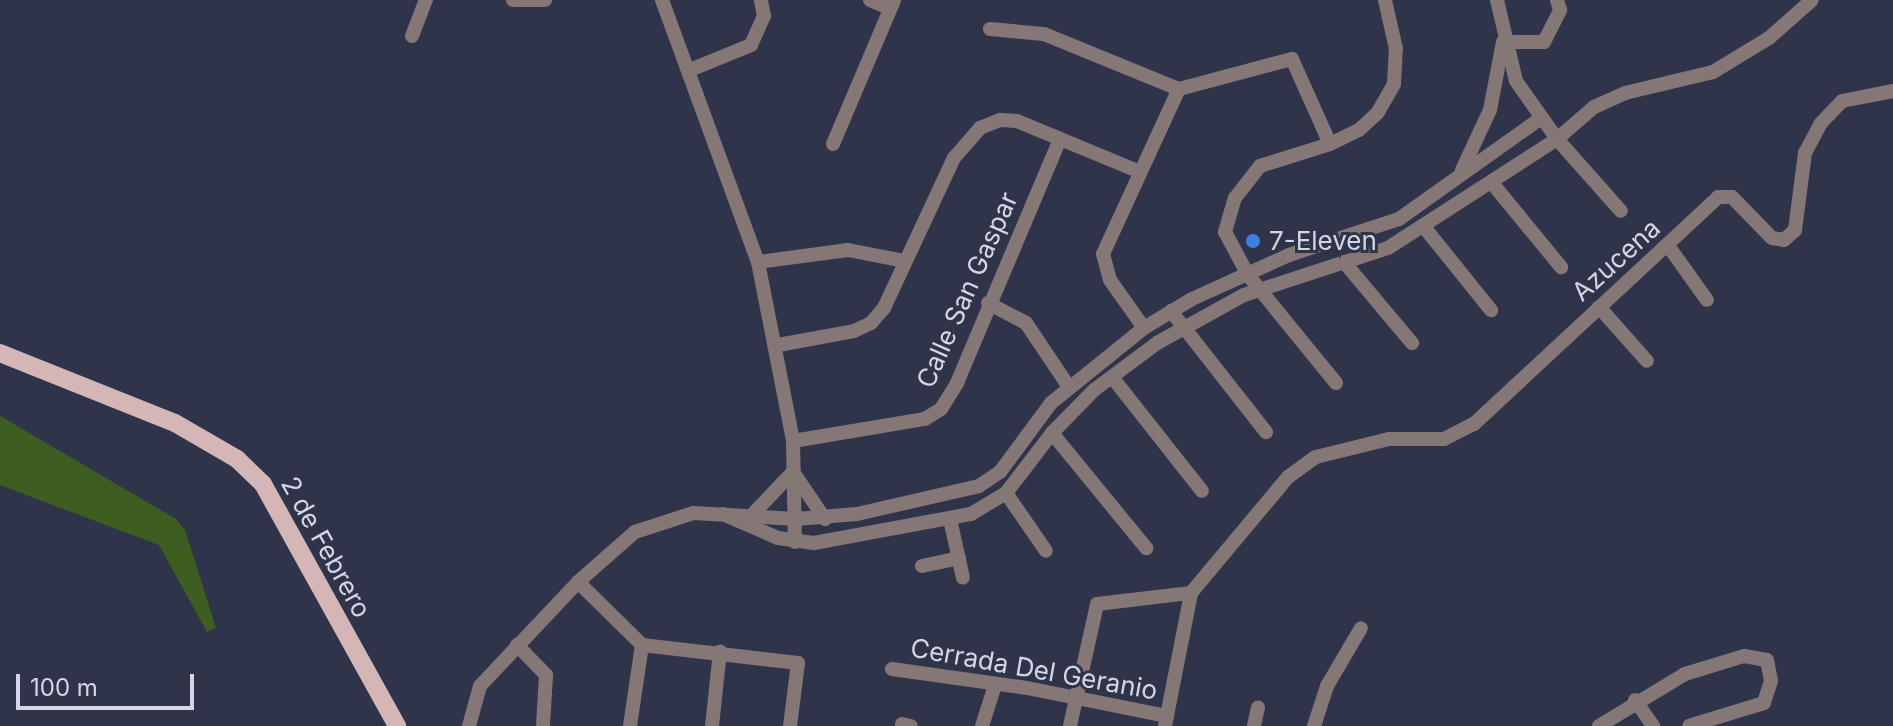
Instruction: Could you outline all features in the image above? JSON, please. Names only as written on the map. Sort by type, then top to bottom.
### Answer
[{"type":"main road","name":"2 de Febrero","points":[[0,353],[175,423],[237,459],[263,484],[397,726]]},
{"type":"street","points":[[412,36],[426,0]]},
{"type":"street","points":[[513,0],[545,0]]},
{"type":"street","points":[[662,0],[758,262],[778,345],[793,441],[795,542]]},
{"type":"street","points":[[690,70],[751,45],[764,16],[761,0]]},
{"type":"street","points":[[833,144],[892,4],[870,0]]},
{"type":"street","points":[[1336,383],[1248,275],[1225,232],[1242,185],[1260,166],[1330,144],[1359,130],[1378,112],[1394,84],[1396,49],[1385,0]]},
{"type":"street","points":[[1497,0],[1503,42],[1516,81],[1557,139],[1621,211]]},
{"type":"street","points":[[1503,42],[1544,42],[1560,10],[1557,0]]},
{"type":"street","points":[[469,726],[480,686],[578,582],[635,532],[671,519],[719,512],[748,520],[795,542],[841,541],[971,514],[1006,493],[1052,433],[1112,377],[1183,329],[1259,289],[1369,256],[1424,227],[1492,183],[1557,139],[1577,118],[1617,96],[1713,72],[1769,38],[1812,0]]},
{"type":"street","points":[[990,29],[1044,34],[1179,89],[1292,59],[1330,144]]},
{"type":"street","points":[[1460,174],[1490,110],[1503,42]]},
{"type":"street","points":[[1144,328],[1110,280],[1103,254],[1138,171],[1179,89]]},
{"type":"street","name":"Azucena","points":[[1191,593],[1288,477],[1316,457],[1389,439],[1444,439],[1474,424],[1726,194],[1772,238],[1784,240],[1795,230],[1805,153],[1821,123],[1842,101],[1893,91]]},
{"type":"street","points":[[748,520],[825,519],[967,491],[1000,472],[1014,449],[1069,387],[1144,328],[1171,311],[1289,255],[1374,231],[1541,118],[1577,118]]},
{"type":"street","points":[[778,345],[854,331],[871,323],[884,308],[954,158],[980,128],[1000,120],[1017,121],[1138,171]]},
{"type":"street","name":"Calle San Gaspar","points":[[793,441],[925,419],[941,409],[957,383],[988,303],[1060,139]]},
{"type":"street","points":[[1492,183],[1561,267]]},
{"type":"street","points":[[1424,227],[1491,310]]},
{"type":"street","points":[[1669,247],[1707,300]]},
{"type":"street","points":[[758,262],[848,250],[904,261]]},
{"type":"street","points":[[1344,262],[1412,343]]},
{"type":"street","points":[[988,303],[1026,323],[1069,387]]},
{"type":"street","points":[[1599,307],[1647,361]]},
{"type":"street","points":[[1171,311],[1266,432]]},
{"type":"street","points":[[1112,377],[1202,491]]},
{"type":"street","points":[[1052,433],[1146,548]]},
{"type":"street","points":[[1014,449],[1030,462]]},
{"type":"street","points":[[793,472],[825,519]]},
{"type":"street","points":[[748,520],[793,472]]},
{"type":"street","points":[[1006,493],[1046,551]]},
{"type":"street","points":[[950,519],[963,578]]},
{"type":"street","points":[[922,566],[959,558]]},
{"type":"street","points":[[578,582],[642,645],[788,658],[798,663],[790,726]]},
{"type":"street","points":[[1070,726],[1097,604],[1191,593],[1166,721]]},
{"type":"street","points":[[1314,726],[1327,686],[1361,628]]},
{"type":"street","points":[[517,645],[546,675],[543,726]]},
{"type":"street","points":[[630,726],[642,645]]},
{"type":"street","points":[[712,726],[720,651]]},
{"type":"street","points":[[1599,726],[1635,700],[1699,669],[1758,655],[1767,660],[1771,671],[1764,703],[1689,726]]},
{"type":"street","name":"Cerrada Del Geranio","points":[[892,669],[1077,698],[1166,721]]},
{"type":"street","points":[[982,726],[995,685]]},
{"type":"street","points":[[1635,700],[1653,726]]},
{"type":"street","points":[[1254,726],[1258,707]]},
{"type":"green space","points":[[0,416],[176,519],[185,530],[216,628],[207,632],[159,545],[0,485]]},
{"type":"place","name":"7-Eleven","points":[[1253,241]]}]
